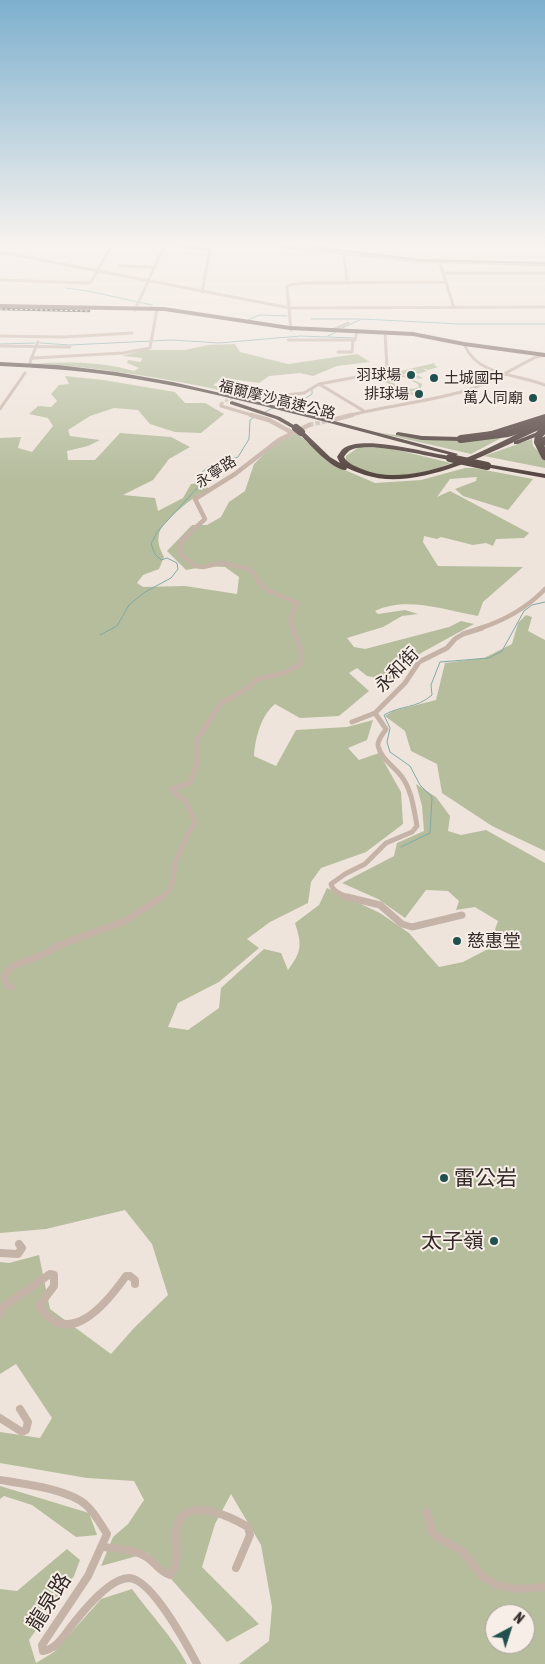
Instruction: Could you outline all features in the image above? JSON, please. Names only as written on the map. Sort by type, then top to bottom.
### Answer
[{"type":"highway","name":"福爾摩沙高速公路","points":[[0,364],[61,368],[136,377],[191,388],[294,412],[452,456]]},
{"type":"highway","points":[[0,368],[95,376],[178,389],[266,412],[295,431],[340,467],[373,477],[406,479],[427,476],[462,465],[518,429],[545,417]]},
{"type":"highway","name":"福爾摩沙高速公路","points":[[266,412],[545,476]]},
{"type":"highway","points":[[294,412],[422,438],[461,439],[545,426]]},
{"type":"highway","points":[[391,433],[433,437],[472,435],[503,430],[545,417]]},
{"type":"highway","points":[[452,456],[366,445],[345,450],[340,457],[344,464],[356,471],[376,476],[400,477],[442,469],[545,426]]},
{"type":"highway","points":[[545,426],[536,440],[545,456]]},
{"type":"highway","points":[[545,438],[545,444]]},
{"type":"highway","name":"福爾摩沙高速公路","points":[[489,463],[545,470]]},
{"type":"main road","points":[[253,324],[290,329],[413,334],[545,356]]},
{"type":"main road","points":[[385,333],[536,357],[545,356]]},
{"type":"street","points":[[40,337],[30,361],[123,353],[150,348],[154,324]]},
{"type":"street","points":[[290,324],[290,329]]},
{"type":"street","points":[[335,331],[347,324]]},
{"type":"street","points":[[338,352],[352,352],[353,340],[355,340],[357,332]]},
{"type":"street","points":[[0,336],[40,337],[132,333]]},
{"type":"street","points":[[239,393],[261,398],[304,393],[319,384],[386,371],[385,333]]},
{"type":"street","points":[[288,340],[353,340]]},
{"type":"street","points":[[0,346],[37,345],[70,347]]},
{"type":"street","points":[[464,346],[469,356],[500,374],[526,378],[545,386]]},
{"type":"street","points":[[336,419],[364,411],[472,389],[536,357]]},
{"type":"street","points":[[0,409],[25,373]]},
{"type":"street","points":[[319,384],[364,411]]},
{"type":"street","points":[[221,404],[221,406],[269,420],[295,431],[309,425]]},
{"type":"street","name":"永寧路","points":[[11,987],[7,985],[4,976],[11,967],[46,953],[57,946],[125,921],[168,892],[173,885],[176,860],[195,822],[186,802],[171,789],[190,783],[197,763],[197,739],[206,728],[211,715],[225,699],[249,687],[256,679],[284,673],[301,664],[302,654],[290,620],[297,603],[269,591],[259,583],[253,572],[246,568],[221,562],[203,567],[195,566],[180,554],[181,541],[202,524],[204,519],[195,499],[234,475],[276,440],[295,431]]},
{"type":"street","name":"永和街","points":[[462,915],[412,927],[400,924],[381,905],[370,901],[348,898],[335,892],[332,888],[332,884],[340,876],[365,864],[386,844],[412,832],[417,826],[402,775],[385,757],[378,746],[378,741],[386,729],[375,713],[405,683],[419,662],[447,648],[455,639],[463,634],[488,626],[509,616],[534,600],[545,589]]},
{"type":"street","points":[[352,722],[375,713]]},
{"type":"street","points":[[0,1253],[18,1254],[22,1248],[19,1244]]},
{"type":"street","points":[[0,1315],[4,1307],[50,1274],[54,1275],[54,1286],[39,1306],[48,1318],[61,1324],[70,1325],[78,1322],[115,1293],[126,1276],[130,1276],[135,1280],[135,1284]]},
{"type":"street","points":[[0,1418],[22,1432],[26,1430],[28,1422],[20,1409]]},
{"type":"street","points":[[0,1480],[74,1498],[85,1504],[107,1534],[104,1547],[136,1552],[148,1558],[164,1574],[170,1575],[176,1568],[178,1523],[181,1517],[190,1512],[206,1510],[237,1520],[248,1527],[250,1535],[236,1568]]},
{"type":"street","points":[[427,1512],[433,1534],[466,1554],[481,1576],[490,1582],[498,1587],[545,1587]]},
{"type":"street","name":"龍泉路","points":[[104,1547],[69,1606],[42,1645],[43,1651],[53,1649],[96,1598],[120,1579],[129,1577],[138,1580],[158,1600],[197,1664]]},
{"type":"green space","points":[[235,344],[240,352],[288,364],[357,354],[370,362],[337,366],[313,376],[300,373],[269,376],[259,383],[224,378],[213,385],[231,391],[130,374],[34,363],[72,362],[97,364],[134,371],[139,368],[127,363],[128,360],[141,362],[142,358],[122,356],[144,350],[185,350],[208,345]]},
{"type":"green space","points":[[435,363],[434,365],[438,367],[429,370],[422,368],[427,371],[418,374],[413,372],[421,369],[411,372],[423,378],[419,379],[403,375],[422,384],[421,388],[410,392],[424,395],[421,396],[416,394],[386,400],[381,396],[395,387],[375,377]],"holes":[[[395,376],[404,377],[418,384],[419,387],[407,389],[389,380]]]},
{"type":"green space","points":[[65,376],[103,380],[175,392],[185,403],[205,403],[224,414],[201,433],[175,432],[150,424],[138,410],[114,408],[90,416],[68,430],[70,436],[100,440],[88,446],[67,451],[68,460],[95,460],[120,433],[171,437],[190,447],[169,459],[153,480],[123,495],[155,498],[158,511],[183,498],[191,484],[206,482],[208,489],[180,509],[161,528],[158,540],[164,557],[159,569],[143,575],[137,583],[143,587],[185,586],[237,594],[239,577],[225,567],[207,566],[186,570],[167,551],[192,525],[207,525],[221,517],[229,502],[245,491],[254,464],[270,448],[283,439],[297,433],[331,464],[375,483],[421,480],[465,468],[533,479],[508,510],[463,496],[455,489],[476,481],[477,477],[450,479],[437,497],[450,491],[529,533],[524,538],[496,539],[493,546],[486,543],[473,545],[441,537],[437,539],[424,536],[423,542],[438,566],[523,567],[483,602],[478,616],[413,604],[387,607],[375,611],[378,614],[405,610],[418,614],[402,616],[383,627],[347,638],[354,647],[365,649],[449,627],[461,621],[474,624],[421,653],[391,681],[367,676],[357,668],[349,673],[369,691],[339,716],[300,718],[275,704],[266,714],[257,735],[254,756],[276,766],[296,730],[347,727],[373,720],[367,740],[348,748],[359,760],[379,753],[401,792],[403,824],[366,852],[321,868],[311,882],[308,903],[270,922],[247,939],[259,948],[219,982],[178,1003],[168,1027],[188,1030],[219,1008],[221,988],[264,949],[281,953],[288,970],[296,958],[300,943],[295,923],[319,905],[327,888],[380,913],[409,933],[439,967],[463,962],[488,949],[498,921],[475,907],[456,910],[459,901],[448,891],[426,890],[405,918],[378,899],[342,883],[394,856],[397,843],[424,831],[422,806],[416,784],[436,797],[450,816],[448,831],[461,835],[486,830],[545,863],[545,1664],[239,1664],[269,1641],[272,1607],[261,1545],[231,1494],[215,1524],[202,1567],[259,1624],[227,1642],[148,1553],[101,1566],[113,1537],[128,1524],[144,1500],[134,1481],[87,1478],[0,1463],[0,1432],[40,1438],[52,1418],[16,1364],[0,1374],[0,1262],[9,1263],[39,1255],[50,1309],[111,1354],[134,1328],[168,1295],[152,1244],[125,1210],[46,1229],[0,1233],[0,438],[21,437],[18,448],[32,452],[53,426],[48,418],[29,414],[38,406],[51,407],[57,401],[51,394],[59,385],[69,384]]},
{"type":"green space","points":[[375,432],[423,439],[505,436],[471,454]]},
{"type":"green space","points":[[532,439],[533,446],[545,458],[545,468],[484,456]]},
{"type":"green space","points":[[359,447],[389,448],[451,463],[439,468],[398,476],[370,473],[357,469],[346,462],[346,456]]},
{"type":"green space","points":[[526,615],[532,617],[528,631],[545,640],[545,851],[492,826],[442,793],[437,764],[411,751],[405,731],[385,716],[393,711],[436,700],[445,663],[484,658],[512,644],[518,623]]},
{"type":"green space","points":[[0,1486],[89,1513],[97,1535],[76,1537],[32,1505],[4,1496],[0,1499]]},
{"type":"green space","points":[[67,1549],[80,1560],[74,1576],[29,1640],[36,1663],[54,1652],[101,1599],[132,1589],[168,1635],[187,1664],[0,1664],[0,1589],[17,1591]]},
{"type":"waterway","points":[[342,328],[352,324]]},
{"type":"waterway","points":[[452,324],[545,324]]},
{"type":"waterway","points":[[40,343],[70,345],[172,340],[219,343],[300,336],[326,337],[336,332]]},
{"type":"waterway","points":[[328,337],[354,338]]},
{"type":"waterway","points":[[0,344],[35,343]]},
{"type":"waterway","points":[[357,379],[380,374]]},
{"type":"waterway","points":[[277,407],[298,403],[312,394],[312,389]]},
{"type":"waterway","points":[[265,412],[273,408]]},
{"type":"waterway","points":[[100,635],[117,626],[129,605],[145,592],[171,578],[178,569],[177,563],[167,558],[161,560],[155,554],[151,544],[157,532],[200,485],[200,474],[208,467],[238,457],[249,439],[250,420],[253,418]]},
{"type":"waterway","points":[[401,847],[430,833],[432,797],[420,785],[410,766],[390,752],[387,742],[390,728],[384,715],[420,703],[432,695],[431,685],[440,662],[489,658],[502,651],[524,611],[532,605],[545,602]]},
{"type":"tunnel","points":[[221,404],[239,393]]},
{"type":"tunnel","points":[[309,425],[336,419]]},
{"type":"place","name":"羽球場","points":[[411,375]]},
{"type":"place","name":"土城國中","points":[[434,378]]},
{"type":"place","name":"排球場","points":[[419,394]]},
{"type":"place","name":"萬人同廟","points":[[533,398]]},
{"type":"place","name":"慈惠堂","points":[[457,941]]},
{"type":"place","name":"雷公岩","points":[[444,1178]]},
{"type":"place","name":"太子嶺","points":[[494,1241]]}]
